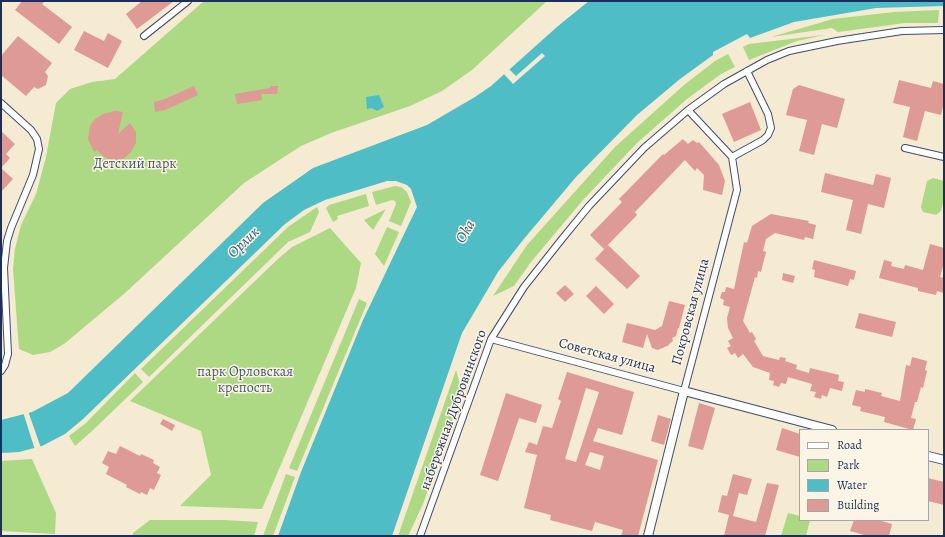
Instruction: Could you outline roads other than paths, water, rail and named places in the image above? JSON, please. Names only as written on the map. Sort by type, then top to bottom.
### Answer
[{"type":"street","points":[[144,36],[188,1]]},
{"type":"street","name":"набережная Дубровинского","points":[[420,536],[491,339],[524,287],[589,206],[644,148],[688,110],[724,84],[789,51],[838,40],[902,30],[944,30]]},
{"type":"street","points":[[688,110],[732,157],[763,140],[768,135],[771,128],[768,114],[747,71]]},
{"type":"street","points":[[1,103],[31,130],[37,139],[39,149],[33,175],[11,228],[5,252],[4,268],[8,354],[5,365],[1,371]]},
{"type":"street","points":[[905,148],[944,157]]},
{"type":"street","name":"Покровская улица","points":[[648,536],[684,391],[737,190],[732,157]]},
{"type":"street","name":"Советская улица","points":[[491,339],[828,429]]},
{"type":"street","points":[[929,456],[944,460]]},
{"type":"water","points":[[589,1],[944,1],[944,6],[876,8],[794,22],[750,38],[747,34],[713,52],[713,55],[680,79],[637,115],[576,177],[523,240],[498,272],[462,333],[392,536],[278,536],[301,472],[363,320],[417,207],[411,189],[407,185],[396,181],[387,181],[325,200],[304,210],[285,224],[83,419],[65,434],[42,446],[19,452],[1,453],[1,420],[32,412],[68,393],[263,203],[313,168],[427,125],[475,97],[491,86],[558,26]]},
{"type":"water","points":[[379,95],[384,107],[377,111],[372,108],[367,109],[366,97]]},
{"type":"park label","name":"Детский парк","points":[[135,165]]},
{"type":"park label","name":"парк Орловская крепость","points":[[245,382]]},
{"type":"water label","name":"Oka","points":[[466,232]]},
{"type":"water label","name":"Орлик","points":[[244,243]]}]
